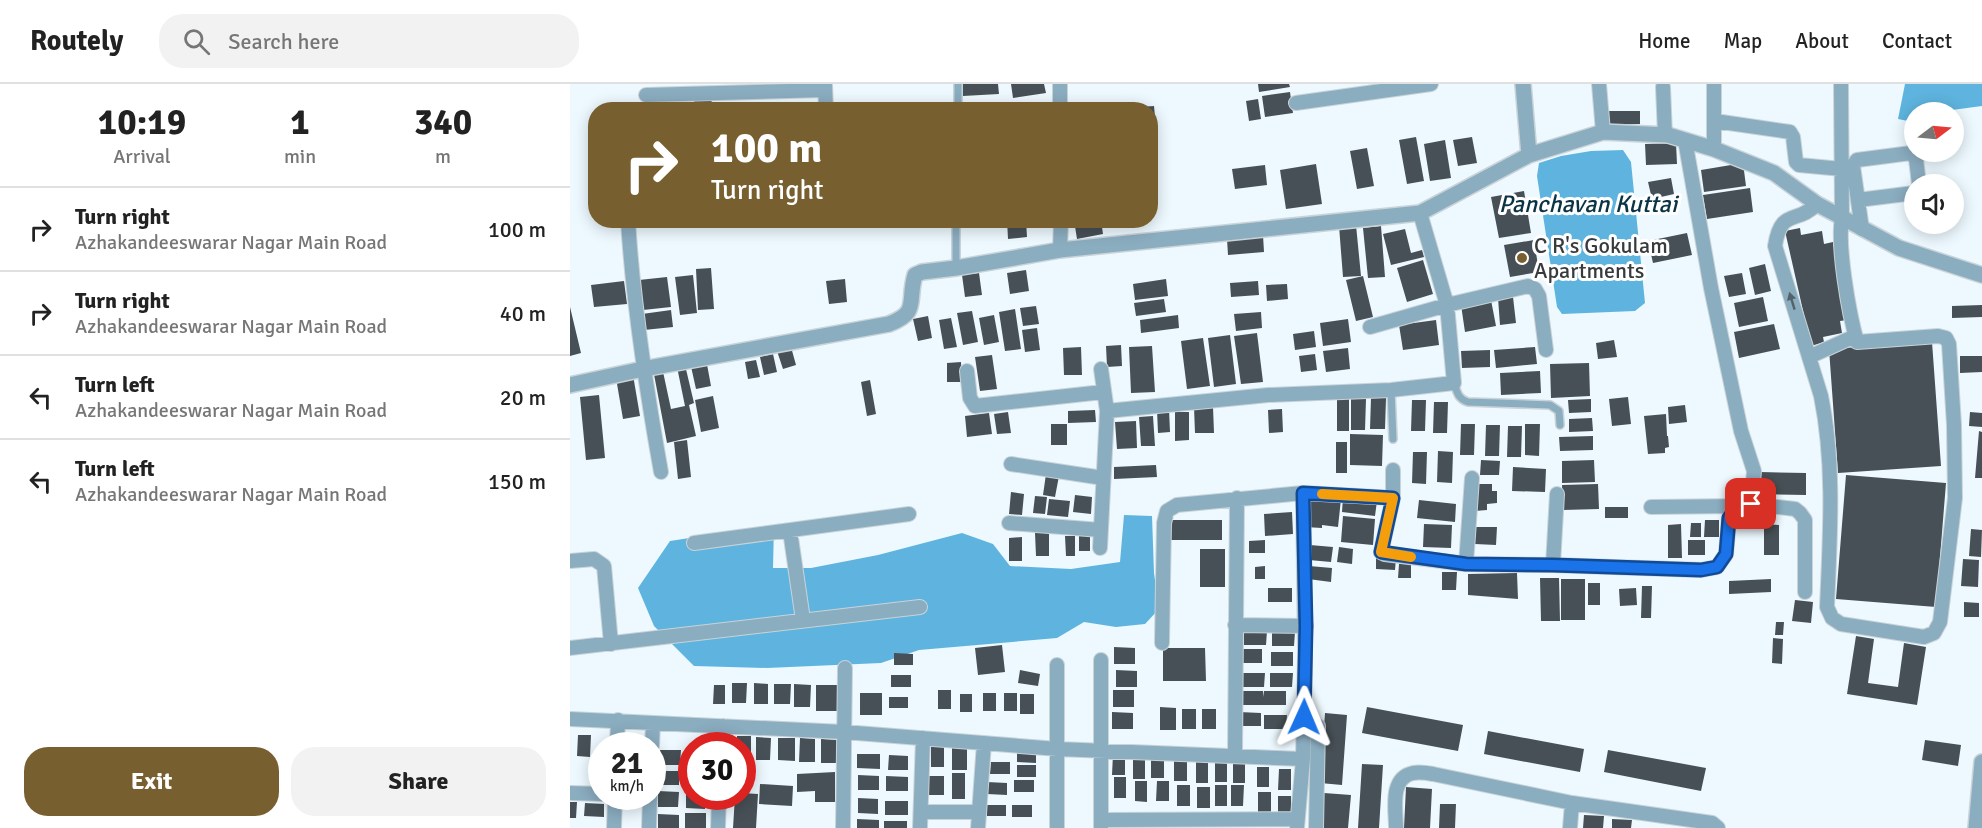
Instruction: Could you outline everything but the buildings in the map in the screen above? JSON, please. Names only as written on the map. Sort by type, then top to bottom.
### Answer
[{"type":"street","points":[[1060,84],[1060,102]]},
{"type":"street","points":[[1296,103],[1431,84]]},
{"type":"street","points":[[1523,84],[1529,155]]},
{"type":"street","points":[[1599,84],[1603,132]]},
{"type":"street","points":[[1714,84],[1714,149]]},
{"type":"street","points":[[1817,204],[1811,210],[1789,218],[1778,229],[1775,246],[1825,417],[1831,517],[1827,607],[1832,618],[1841,624],[1924,637],[1934,633],[1940,622],[1955,498],[1954,425],[1949,344],[1946,338],[1938,336],[1857,342],[1846,286],[1840,229],[1842,169],[1840,84]]},
{"type":"street","points":[[646,95],[725,88],[825,87],[826,102]]},
{"type":"street","points":[[1664,87],[1665,135]]},
{"type":"street","points":[[1715,121],[1790,132],[1796,162],[1799,165],[1842,169]]},
{"type":"street","points":[[570,385],[643,369],[889,324],[903,318],[910,310],[915,275],[922,272],[1060,250],[1420,213],[1529,155],[1603,132],[1665,135],[1714,149],[1774,173],[1817,204],[1899,248],[1982,275]]},
{"type":"street","points":[[1393,470],[1393,498],[1381,552],[1466,564],[1701,570],[1717,567],[1726,554],[1729,518],[1745,505],[1754,471],[1741,431],[1711,288],[1685,140]]},
{"type":"street","points":[[1863,229],[1853,166],[1857,160],[1911,153],[1916,159],[1918,174]]},
{"type":"street","points":[[1858,200],[1904,194]]},
{"type":"street","points":[[1107,411],[1269,395],[1391,390],[1454,383],[1447,305],[1420,213]]},
{"type":"street","points":[[628,228],[643,369],[661,472]]},
{"type":"street","points":[[1060,250],[1061,228]]},
{"type":"street","points":[[1370,327],[1447,305],[1528,286],[1535,289],[1539,296],[1546,350]]},
{"type":"street","points":[[1809,357],[1855,336]]},
{"type":"street","points":[[1100,548],[1107,411],[1101,369]]},
{"type":"street","points":[[967,371],[970,398],[975,406],[1103,392]]},
{"type":"street","points":[[1011,464],[1103,478]]},
{"type":"street","points":[[1466,564],[1472,478]]},
{"type":"street","points":[[1162,643],[1164,523],[1167,511],[1177,506],[1237,498],[1303,493],[1393,498]]},
{"type":"street","points":[[1101,660],[1101,824],[1297,823],[1303,759],[1306,626],[1303,493]]},
{"type":"street","points":[[1553,565],[1557,494]]},
{"type":"street","points":[[1235,756],[1237,498]]},
{"type":"street","points":[[1652,507],[1745,505],[1795,509],[1805,520],[1805,592]]},
{"type":"street","points":[[694,543],[909,514]]},
{"type":"street","points":[[1009,523],[1101,530]]},
{"type":"street","points":[[790,531],[803,620]]},
{"type":"street","points":[[570,561],[594,559],[604,566],[611,644]]},
{"type":"street","points":[[570,648],[920,606]]},
{"type":"street","points":[[1235,625],[1306,626]]},
{"type":"street","points":[[1057,665],[1057,828]]},
{"type":"street","points":[[843,828],[845,668]]},
{"type":"street","points":[[570,719],[844,732],[1058,749],[1303,759]]},
{"type":"street","points":[[618,720],[618,732]]},
{"type":"street","points":[[653,723],[653,732]]},
{"type":"street","points":[[723,726],[723,732]]},
{"type":"street","points":[[1316,828],[1318,726]]},
{"type":"street","points":[[920,828],[923,738]]},
{"type":"street","points":[[978,828],[984,743]]},
{"type":"street","points":[[1976,828],[1982,762]]},
{"type":"street","points":[[1395,828],[1396,788],[1402,778],[1414,773],[1433,774],[1648,821],[1712,823],[1718,828]]},
{"type":"street","points":[[570,793],[588,794]]},
{"type":"street","points":[[1570,828],[1572,803]]},
{"type":"street","points":[[614,828],[615,810]]},
{"type":"street","points":[[649,828],[650,810]]},
{"type":"street","points":[[718,828],[719,810]]},
{"type":"street","points":[[922,812],[978,812]]},
{"type":"lane","points":[[958,84],[958,102]]},
{"type":"lane","points":[[956,228],[956,268]]},
{"type":"lane","points":[[1454,383],[1457,394],[1462,400],[1468,402],[1550,405],[1560,411],[1560,425]]},
{"type":"lane","points":[[1391,390],[1393,439]]},
{"type":"water","points":[[1905,84],[1982,84],[1982,106],[1964,108],[1964,102],[1904,102],[1904,120],[1898,119]]},
{"type":"water","name":"Panchavan Kuttai","points":[[1623,150],[1631,162],[1645,303],[1635,311],[1562,314],[1557,307],[1537,176],[1539,163],[1561,156],[1591,151]]},
{"type":"water","points":[[1124,515],[1152,516],[1154,573],[1159,609],[1145,624],[1116,627],[1084,622],[1057,638],[919,650],[881,663],[767,668],[694,666],[654,626],[638,588],[670,541],[774,525],[773,568],[811,568],[878,555],[962,533],[993,544],[1010,566],[1071,569],[1120,562]]},
{"type":"slow traffic","points":[[1322,494],[1393,498],[1381,552],[1411,557]]},
{"type":"place","name":"C R's Gokulam Apartments","points":[[1522,258]]},
{"type":"route","points":[[1304,717],[1306,626],[1303,493],[1393,498],[1381,552],[1385,554],[1466,564],[1701,570],[1717,567],[1726,554],[1729,518],[1738,506],[1751,504]]}]
